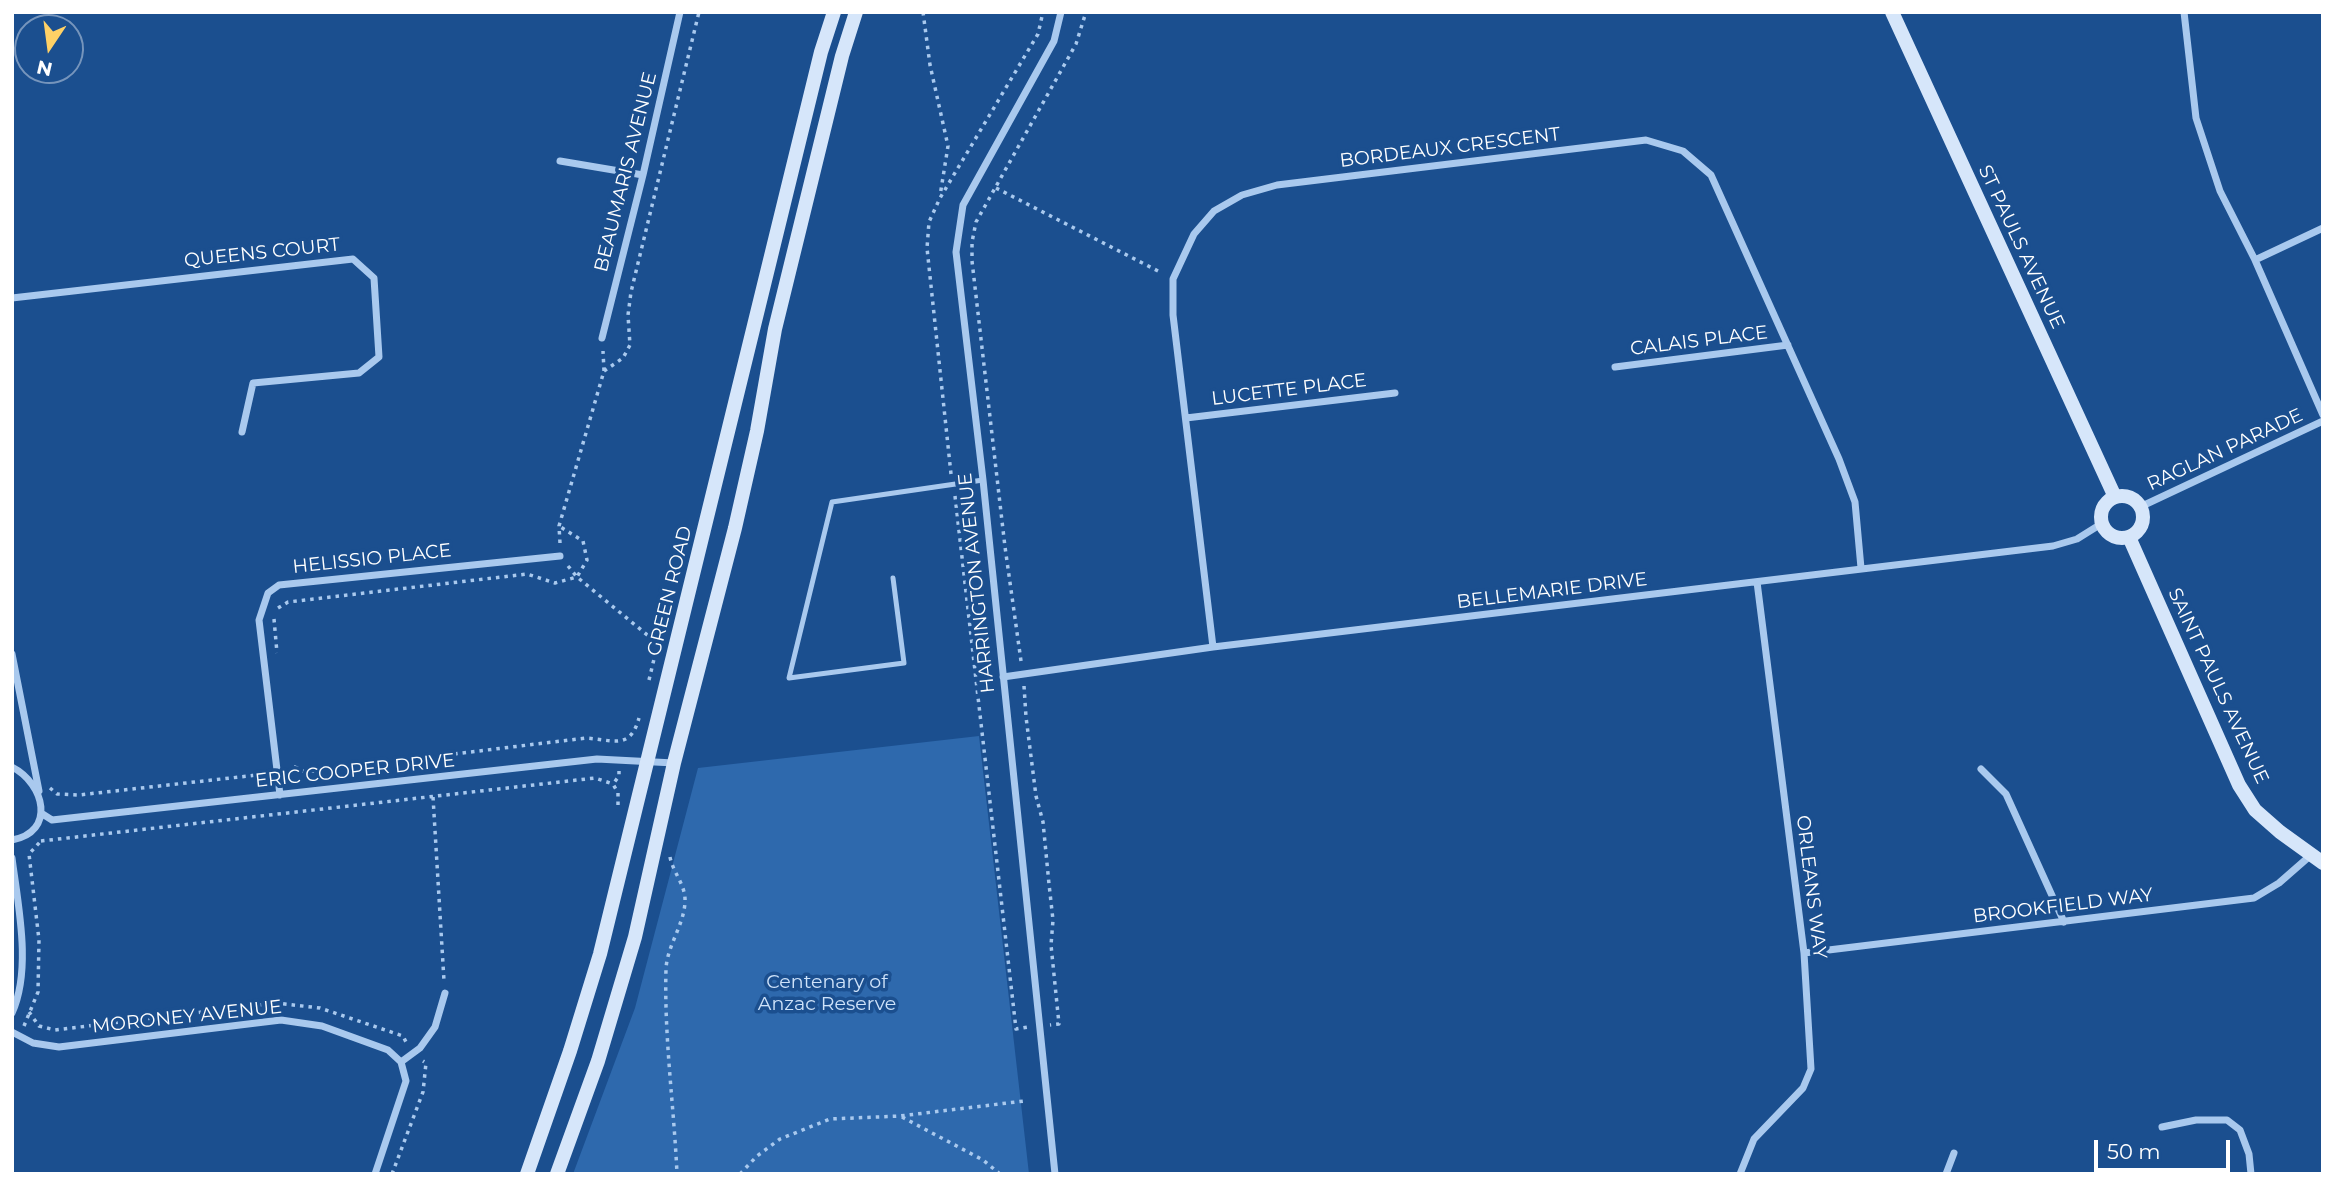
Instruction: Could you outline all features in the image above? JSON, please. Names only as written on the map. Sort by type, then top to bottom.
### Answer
[{"type":"main road","name":"GREEN ROAD","points":[[527,1174],[600,954],[821,52],[834,12]]},
{"type":"main road","points":[[557,1174],[598,1062],[635,937],[674,763],[757,430],[775,329],[842,56],[856,12]]},
{"type":"main road","name":"ST PAULS AVENUE","points":[[1892,12],[2115,497]]},
{"type":"main road","points":[[2115,497],[2132,498],[2140,507],[2143,521],[2129,537],[2116,538],[2101,524],[2104,505],[2115,497]]},
{"type":"main road","name":"SAINT PAULS AVENUE","points":[[2129,537],[2239,785],[2255,810],[2317,859]]},
{"type":"street","name":"BEAUMARIS AVENUE","points":[[601,338],[643,175],[680,12]]},
{"type":"street","name":"HARRINGTON AVENUE","points":[[1055,1174],[957,252],[963,205],[1054,41],[1061,12]]},
{"type":"street","points":[[2184,12],[2196,118],[2220,191],[2255,260],[2323,415]]},
{"type":"street","name":"BORDEAUX CRESCENT","points":[[1213,647],[1173,315],[1172,279],[1194,234],[1214,212],[1242,195],[1277,185],[1646,140],[1683,151],[1711,175],[1839,459],[1855,502],[1861,568]]},
{"type":"street","points":[[560,161],[643,175]]},
{"type":"street","points":[[2255,260],[2323,228]]},
{"type":"street","name":"QUEENS COURT","points":[[12,298],[353,259],[374,278],[379,357],[359,373],[253,383],[242,432]]},
{"type":"street","name":"CALAIS PLACE","points":[[1615,367],[1788,345]]},
{"type":"street","name":"LUCETTE PLACE","points":[[1186,418],[1395,393]]},
{"type":"street","name":"RAGLAN PARADE","points":[[2140,507],[2323,421]]},
{"type":"street","name":"BELLEMARIE DRIVE","points":[[1003,677],[1213,647],[2053,546],[2077,539],[2101,524]]},
{"type":"street","name":"HELISSIO PLACE","points":[[280,795],[259,620],[268,593],[279,584],[560,556]]},
{"type":"street","name":"ORLEANS WAY","points":[[1740,1174],[1754,1139],[1803,1088],[1811,1069],[1804,953],[1757,582]]},
{"type":"street","points":[[12,654],[29,729],[41,813],[31,832],[12,841]]},
{"type":"street","name":"ERIC COOPER DRIVE","points":[[52,820],[597,759],[674,763]]},
{"type":"street","points":[[12,767],[39,792]]},
{"type":"street","points":[[1981,769],[2006,794],[2064,922]]},
{"type":"street","points":[[41,813],[52,820]]},
{"type":"street","points":[[12,858],[22,947],[20,989],[12,1013]]},
{"type":"street","name":"BROOKFIELD WAY","points":[[1804,953],[2253,898],[2317,859]]},
{"type":"street","points":[[375,1174],[406,1081],[401,1062],[420,1048],[435,1027],[445,993]]},
{"type":"street","name":"MORONEY AVENUE","points":[[12,1032],[33,1042],[58,1047],[281,1020],[322,1026],[388,1050],[401,1062]]},
{"type":"street","points":[[2162,1127],[2196,1120],[2227,1120],[2240,1130],[2249,1154],[2251,1174]]},
{"type":"street","points":[[1946,1174],[1954,1153]]},
{"type":"lane","points":[[893,578],[904,663],[789,678],[832,502],[983,481]]},
{"type":"path","points":[[604,371],[623,358],[630,345],[628,315],[631,292],[699,12]]},
{"type":"path","points":[[923,12],[930,65],[948,146],[940,198]]},
{"type":"path","points":[[1021,654],[1005,547],[972,242],[976,222],[1076,44],[1086,12]]},
{"type":"path","points":[[996,188],[1172,279]]},
{"type":"path","points":[[601,338],[604,371],[559,526],[560,556],[577,577],[657,643]]},
{"type":"path","points":[[278,657],[274,619],[278,607],[288,602],[527,574],[555,583],[577,577],[587,560],[583,541],[559,526]]},
{"type":"path","points":[[646,691],[667,604]]},
{"type":"path","points":[[1025,693],[1053,920],[1051,945],[1059,1024]]},
{"type":"path","points":[[288,758],[295,767],[305,772],[586,738],[624,741],[635,734],[640,715]]},
{"type":"path","points":[[613,784],[619,776],[620,760]]},
{"type":"path","points":[[47,786],[57,794],[79,795],[291,772],[295,767]]},
{"type":"path","points":[[41,841],[596,778],[613,784],[618,793],[618,809]]},
{"type":"path","points":[[21,1037],[38,992],[38,940],[29,854],[41,841],[52,820],[46,779]]},
{"type":"path","points":[[433,797],[445,993]]},
{"type":"path","points":[[671,848],[672,870],[682,882],[685,902],[666,965],[666,1008],[677,1174]]},
{"type":"path","points":[[392,1174],[423,1092],[426,1063],[411,1054]]},
{"type":"path","points":[[740,1174],[757,1156],[780,1139],[830,1119],[900,1116],[1024,1101]]},
{"type":"path","points":[[900,1116],[983,1160],[1000,1174]]},
{"type":"green space","name":"Centenary of Anzac Reserve","points":[[979,736],[1029,1174],[573,1174],[635,1008],[698,768]]}]
